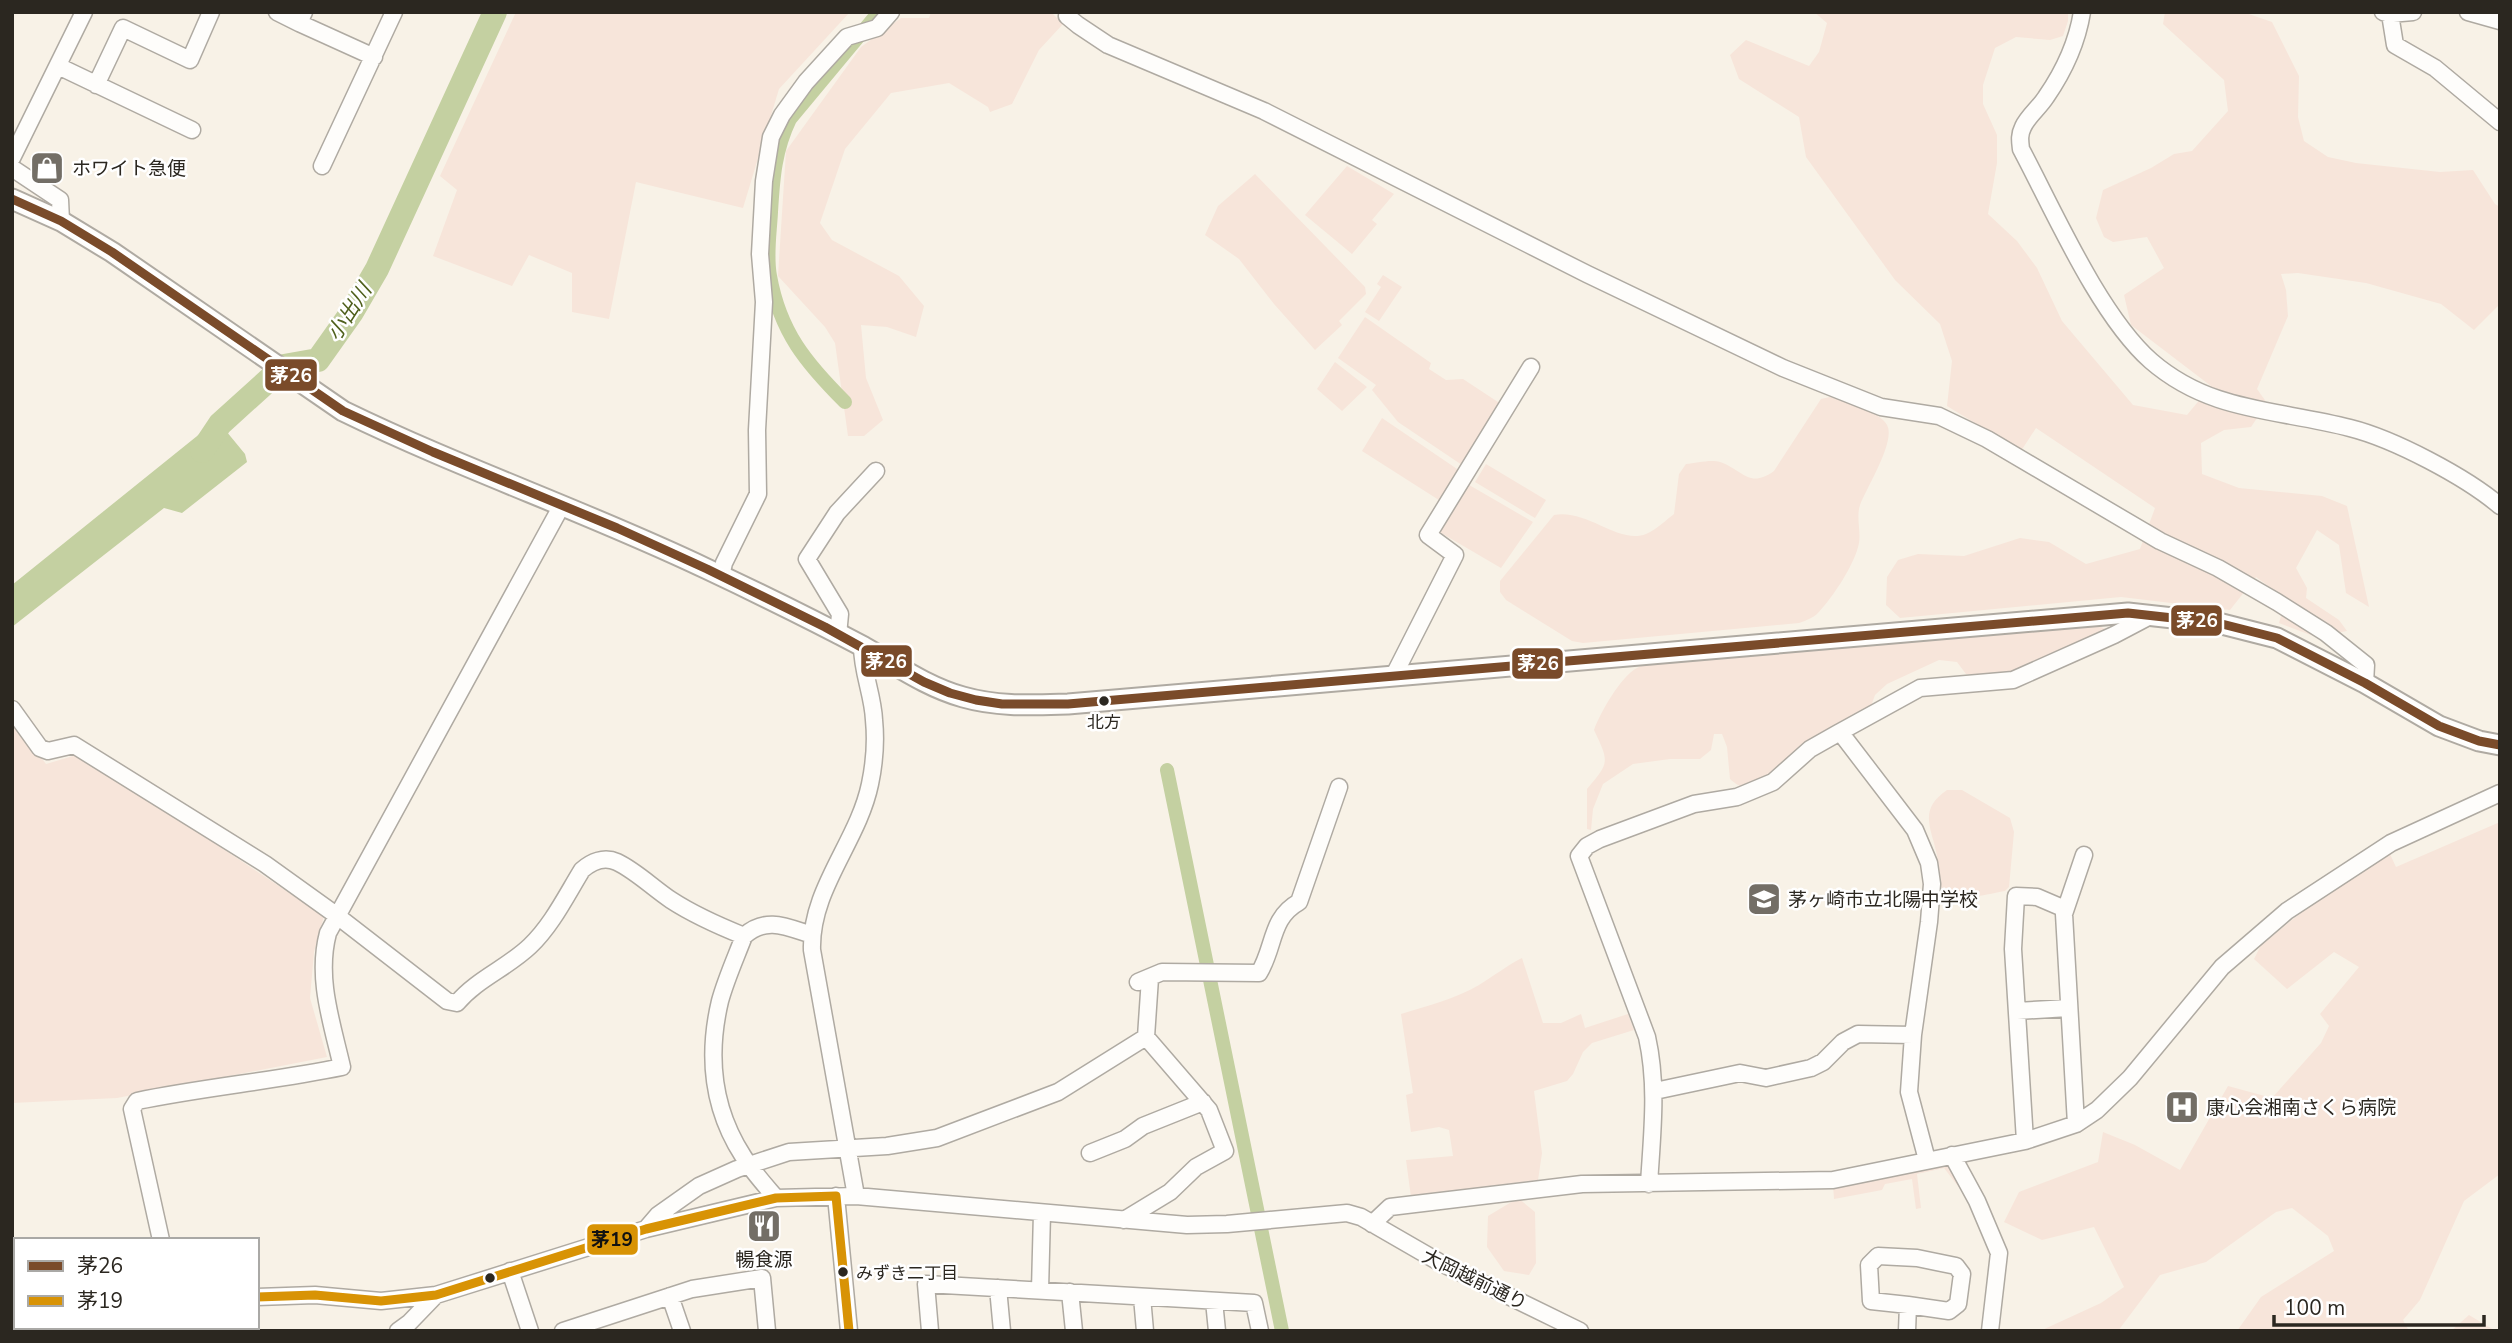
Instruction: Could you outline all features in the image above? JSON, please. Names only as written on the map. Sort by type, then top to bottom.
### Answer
[{"type":"main road","points":[[12,199],[61,222],[112,252],[324,400],[382,430],[562,505],[721,576],[862,646],[921,680],[960,696],[990,704],[1022,706],[2114,614],[2152,615],[2218,623],[2277,638],[2365,682],[2439,726],[2479,741],[2500,745]]},
{"type":"street","points":[[12,158],[85,12]]},
{"type":"street","points":[[96,85],[123,28],[190,60],[212,12]]},
{"type":"street","points":[[277,12],[301,18],[374,57]]},
{"type":"street","points":[[322,166],[394,12]]},
{"type":"street","points":[[721,576],[724,563],[758,494],[757,430],[764,302],[760,254],[764,181],[771,137],[782,115],[806,82],[847,37],[877,28],[891,12]]},
{"type":"street","points":[[1068,12],[1067,16],[1108,45],[1265,111],[1587,274],[1783,368],[1881,407],[1939,416],[1987,439],[2160,541],[2218,568],[2316,627],[2366,665],[2365,682]]},
{"type":"street","points":[[2082,12],[2078,36],[2064,66],[2045,99],[2023,127],[2019,138],[2021,149],[2087,273],[2118,323],[2150,360],[2184,385],[2212,398],[2375,435],[2412,452],[2475,488],[2500,506]]},
{"type":"street","points":[[2413,12],[2386,13],[2395,45],[2435,68],[2500,122]]},
{"type":"street","points":[[2468,12],[2500,21]]},
{"type":"street","points":[[58,66],[192,130]]},
{"type":"street","points":[[12,168],[60,200],[61,222]]},
{"type":"street","points":[[1394,675],[1455,555],[1429,535],[1531,367]]},
{"type":"street","points":[[838,635],[840,614],[807,559],[838,513],[876,471]]},
{"type":"street","points":[[161,1238],[132,1109],[136,1101],[342,1067],[324,987],[323,952],[328,933],[562,505]]},
{"type":"street","points":[[1649,1184],[1655,1091],[1653,1062],[1647,1037],[1579,856],[1587,846],[1694,804],[1737,797],[1773,782],[1810,749],[1920,688],[2013,681],[2152,615]]},
{"type":"street","points":[[856,1196],[812,950],[812,935],[820,903],[863,807],[870,785],[874,719],[862,666],[862,646]]},
{"type":"street","points":[[12,709],[40,748],[48,751],[74,745],[265,864],[447,1001],[457,1003],[467,991],[528,947],[548,926],[582,870],[589,863],[602,860],[615,861],[673,902],[709,922],[744,936]]},
{"type":"street","points":[[1840,733],[1915,830],[1929,863],[1932,884],[1929,922],[1913,1035],[1909,1093],[1927,1160]]},
{"type":"street","points":[[1124,1220],[1170,1192],[1196,1167],[1225,1151],[1209,1110],[1146,1037],[1144,980],[1162,972],[1259,973],[1265,963],[1280,917],[1299,902],[1339,787]]},
{"type":"street","points":[[1371,1224],[1390,1207],[1546,1187],[1833,1180],[2025,1141],[2076,1124],[2097,1111],[2130,1078],[2222,967],[2287,911],[2391,843],[2500,793]]},
{"type":"street","points":[[2076,1124],[2065,909],[2084,855]]},
{"type":"street","points":[[2025,1141],[2013,949],[2016,896],[2037,897],[2065,909]]},
{"type":"street","points":[[776,1198],[741,1153],[720,1105],[713,1081],[716,1022],[721,999],[744,936],[763,924],[774,923],[812,935]]},
{"type":"street","points":[[2017,1011],[2069,1008]]},
{"type":"street","points":[[1655,1091],[1740,1073],[1766,1079],[1811,1068],[1824,1062],[1843,1042],[1858,1034],[1913,1035]]},
{"type":"street","points":[[646,1229],[658,1215],[699,1186],[748,1164],[789,1152],[887,1146],[925,1140],[969,1127],[1058,1092],[1146,1037]]},
{"type":"street","points":[[1090,1153],[1125,1139],[1143,1126],[1203,1102]]},
{"type":"street","points":[[1952,1155],[1977,1201],[1998,1253],[1990,1331]]},
{"type":"street","points":[[836,1195],[849,1331]]},
{"type":"street","name":"大岡越前通り","points":[[436,1295],[646,1229],[776,1198],[836,1195],[1186,1225],[1347,1213],[1439,1262],[1580,1331]]},
{"type":"street","points":[[1040,1290],[1042,1213]]},
{"type":"street","points":[[1878,1256],[1917,1258],[1956,1266],[1962,1274],[1958,1304],[1949,1311],[1908,1306],[1871,1301],[1869,1265],[1878,1256]]},
{"type":"street","points":[[510,1270],[530,1331]]},
{"type":"street","points":[[563,1331],[603,1324],[692,1289],[762,1278],[767,1331]]},
{"type":"street","points":[[930,1331],[926,1284],[1254,1303],[1260,1331]]},
{"type":"street","points":[[998,1288],[1002,1331]]},
{"type":"street","points":[[1070,1292],[1073,1331]]},
{"type":"street","points":[[259,1297],[315,1295],[381,1301],[436,1295]]},
{"type":"street","points":[[398,1331],[436,1295]]},
{"type":"street","points":[[670,1296],[682,1331]]},
{"type":"street","points":[[1142,1297],[1145,1331]]},
{"type":"street","points":[[1214,1301],[1217,1331]]},
{"type":"street","points":[[1907,1331],[1908,1306]]},
{"type":"shaded area","points":[[516,12],[850,12],[779,89],[743,208],[636,182],[609,319],[572,312],[572,273],[529,255],[512,286],[433,256],[457,190],[440,176]]},
{"type":"shaded area","points":[[931,12],[1051,12],[1063,24],[1039,50],[1012,104],[990,112],[988,107],[949,83],[891,93],[845,149],[820,223],[832,240],[899,276],[924,306],[916,337],[887,327],[861,325],[866,378],[883,420],[864,436],[848,436],[835,343],[825,327],[778,276],[786,151],[861,47],[901,18],[929,18]]},
{"type":"shaded area","points":[[1814,12],[2068,12],[2063,36],[2050,40],[2016,37],[1995,48],[1983,85],[1983,104],[1997,135],[1997,163],[1988,214],[2017,241],[2037,268],[2062,321],[2133,405],[2187,415],[2211,386],[2131,325],[2124,295],[2164,268],[2147,237],[2113,242],[2104,237],[2096,218],[2103,190],[2174,154],[2192,151],[2228,111],[2224,80],[2163,24],[2165,12],[2243,12],[2272,22],[2299,76],[2298,117],[2304,141],[2328,157],[2356,163],[2440,172],[2473,170],[2495,204],[2500,207],[2500,304],[2474,330],[2441,304],[2366,283],[2298,273],[2281,274],[2286,290],[2288,316],[2257,389],[2267,403],[2251,427],[2224,430],[2201,443],[2202,474],[2239,488],[2322,496],[2347,506],[2369,607],[2346,593],[2339,545],[2317,530],[2296,568],[2307,588],[2306,598],[2339,620],[2347,631],[2316,637],[2279,623],[2286,599],[2256,577],[2230,610],[2121,597],[1900,618],[1886,605],[1887,577],[1898,560],[1918,554],[1964,556],[2020,538],[2049,542],[2086,564],[2140,549],[2155,508],[2036,428],[2021,451],[1947,406],[1952,361],[1940,324],[1895,280],[1806,157],[1799,117],[1739,79],[1730,55],[1746,40],[1809,66],[1819,52],[1827,23]]},
{"type":"shaded area","points":[[1347,166],[1394,194],[1372,220],[1377,224],[1352,254],[1305,215]]},
{"type":"shaded area","points":[[1255,174],[1365,287],[1366,294],[1339,321],[1342,325],[1315,350],[1239,259],[1205,235],[1218,206]]},
{"type":"shaded area","points":[[1383,275],[1402,287],[1379,321],[1365,312],[1381,287],[1377,284]]},
{"type":"shaded area","points":[[1365,317],[1431,363],[1429,369],[1446,380],[1463,379],[1501,404],[1462,465],[1398,422],[1372,390],[1376,385],[1338,358]]},
{"type":"shaded area","points":[[1335,362],[1367,387],[1342,411],[1317,389]]},
{"type":"shaded area","points":[[1830,397],[1870,411],[1884,420],[1889,432],[1884,453],[1860,505],[1859,543],[1853,561],[1843,580],[1812,618],[1799,623],[1583,643],[1572,641],[1506,600],[1500,592],[1500,581],[1554,515],[1579,517],[1625,535],[1646,534],[1674,514],[1679,474],[1686,464],[1716,461],[1752,478],[1765,476],[1774,471],[1821,399]]},
{"type":"shaded area","points":[[1382,418],[1460,471],[1442,502],[1362,451]]},
{"type":"shaded area","points":[[217,420],[245,454],[247,462],[182,513],[164,508],[12,627],[12,585]]},
{"type":"shaded area","points":[[1486,464],[1546,500],[1535,518],[1475,482]]},
{"type":"shaded area","points":[[1464,482],[1533,522],[1501,568],[1436,530]]},
{"type":"shaded area","points":[[2098,626],[2106,629],[2108,634],[2007,674],[1966,674],[1957,662],[1939,660],[1887,684],[1875,695],[1870,709],[1763,781],[1749,786],[1739,785],[1730,779],[1727,747],[1722,734],[1714,734],[1711,750],[1700,759],[1670,759],[1633,764],[1603,784],[1593,809],[1591,830],[1587,829],[1587,789],[1600,773],[1605,761],[1594,730],[1618,687],[1631,672],[1641,666]]},
{"type":"shaded area","points":[[12,719],[46,764],[80,754],[324,916],[314,952],[310,998],[327,1057],[117,1098],[12,1103]]},
{"type":"shaded area","points":[[1947,790],[1962,790],[2010,818],[2014,832],[2009,887],[2005,891],[1964,896],[1948,892],[1941,887],[1929,814],[1934,802]]},
{"type":"shaded area","points":[[2500,822],[2500,1174],[2464,1201],[2420,1300],[2403,1320],[2409,1331],[2237,1331],[2261,1297],[2334,1251],[2328,1236],[2292,1208],[2276,1212],[2206,1262],[2160,1275],[2118,1331],[2040,1331],[2101,1303],[2124,1287],[2094,1227],[2042,1240],[2004,1222],[2019,1192],[2098,1162],[2103,1132],[2135,1145],[2180,1170],[2228,1086],[2272,1098],[2321,1043],[2329,1026],[2320,1014],[2359,967],[2334,952],[2287,989],[2254,959],[2261,945],[2313,903],[2389,852],[2396,867]]},
{"type":"shaded area","points":[[1522,958],[1543,1023],[1561,1023],[1581,1014],[1585,1028],[1628,1014],[1634,1030],[1592,1043],[1583,1052],[1567,1081],[1534,1091],[1542,1153],[1538,1180],[1411,1197],[1406,1160],[1453,1156],[1449,1130],[1439,1127],[1411,1132],[1406,1095],[1413,1093],[1401,1014],[1470,990]]},
{"type":"shaded area","points":[[1949,1163],[1964,1194],[1944,1168],[1917,1174],[1921,1208],[1916,1209],[1912,1179],[1885,1184],[1882,1190],[1834,1199],[1833,1185]]},
{"type":"shaded area","points":[[1518,1198],[1535,1212],[1536,1263],[1529,1275],[1504,1271],[1487,1247],[1488,1216]]},
{"type":"shaded area","points":[[2469,1315],[2494,1330],[2494,1331],[2451,1331]]},
{"type":"waterway","name":"小出川","points":[[202,451],[220,424],[284,366],[318,360],[352,312],[377,269],[495,12]]},
{"type":"waterway","points":[[845,402],[807,360],[780,314],[768,260],[773,187],[778,153],[790,119],[879,12]]},
{"type":"waterway","points":[[1167,770],[1282,1331]]},
{"type":"transit line","name":"茅26","points":[[12,199],[61,221],[112,252],[343,411],[707,569],[825,627],[924,682],[976,700],[1002,704],[1068,704],[2128,613],[2218,623],[2277,638],[2365,683],[2439,726],[2479,741],[2500,745]]},
{"type":"transit line","name":"茅19","points":[[259,1297],[315,1295],[381,1301],[436,1295],[646,1229],[776,1198],[836,1196],[849,1331]]},
{"type":"place","name":"ホワイト急便","points":[[47,168]]},
{"type":"place","name":"北方","points":[[1104,701]]},
{"type":"place","name":"茅ヶ崎市立北陽中学校","points":[[1764,899]]},
{"type":"place","name":"康心会湘南さくら病院","points":[[2182,1107]]},
{"type":"place","name":"暢食源","points":[[764,1226]]},
{"type":"place","name":"みずき二丁目","points":[[843,1272]]}]
